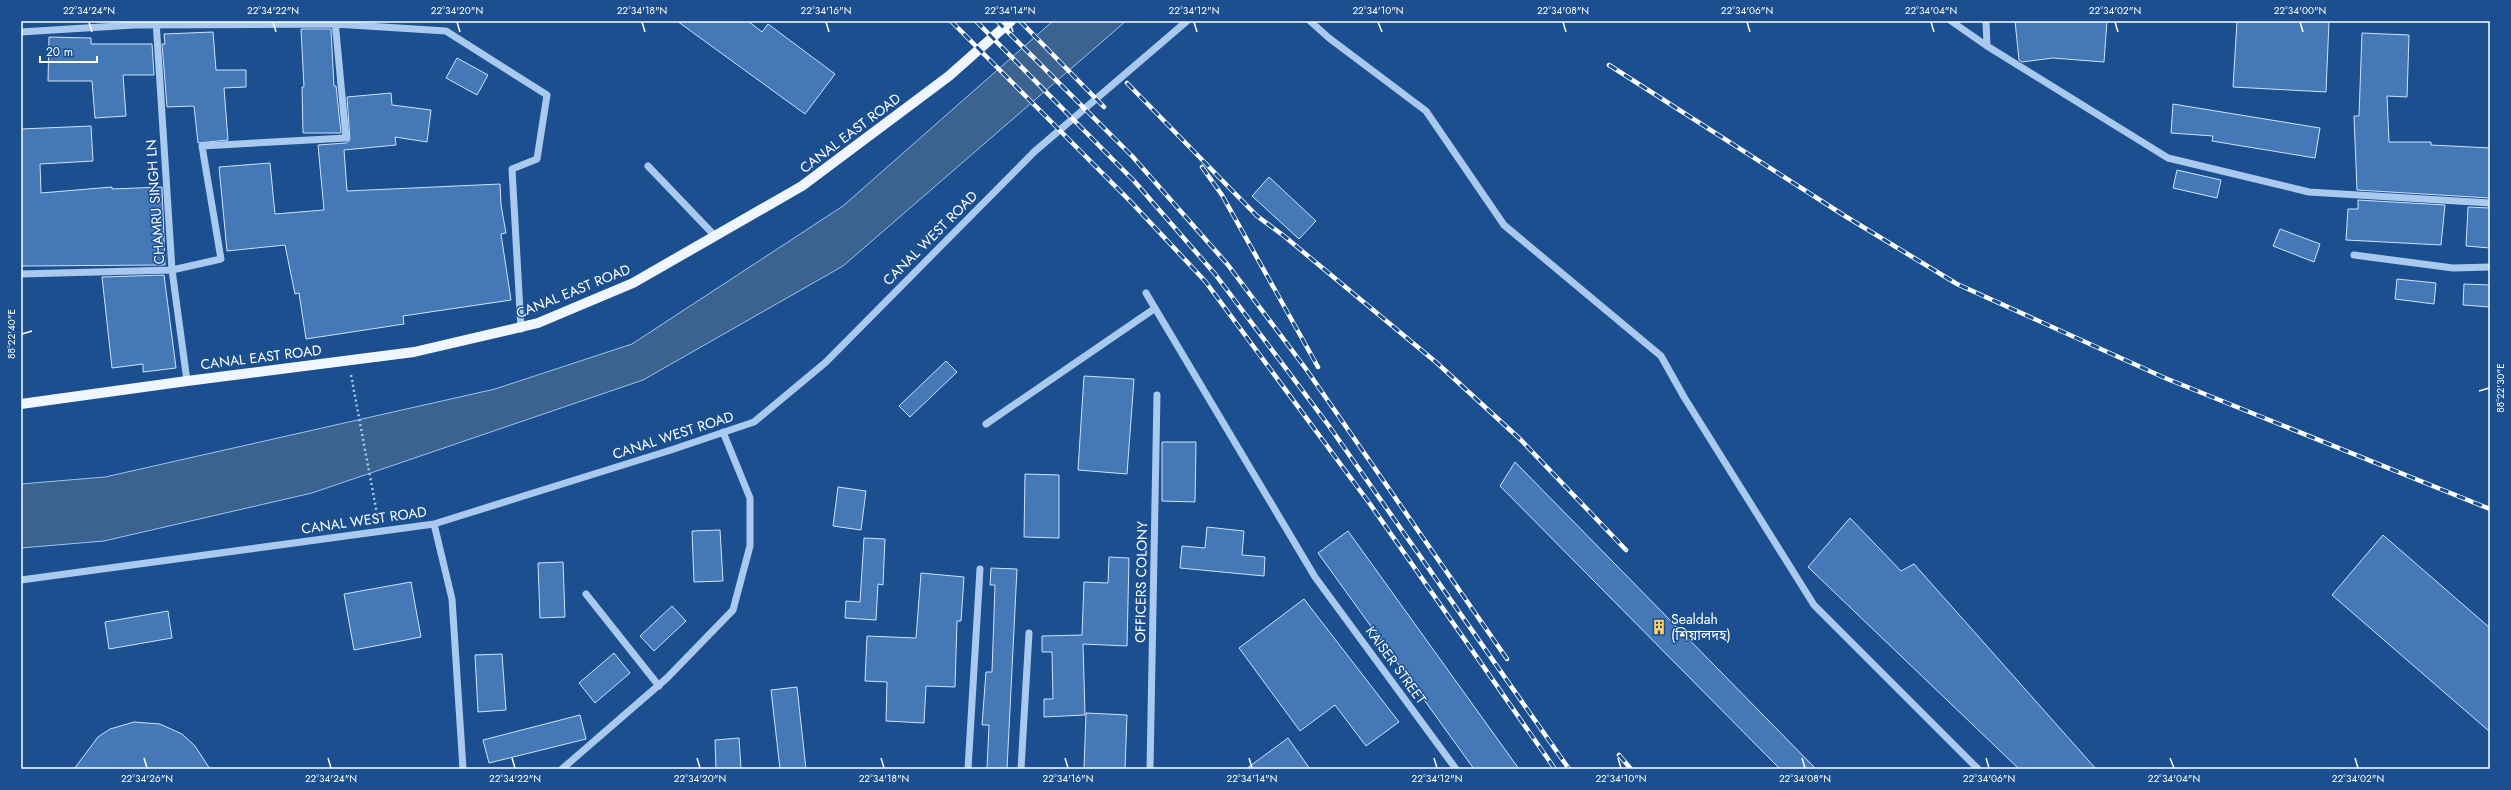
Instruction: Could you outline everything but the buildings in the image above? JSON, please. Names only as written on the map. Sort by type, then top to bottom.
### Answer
[{"type":"main road","name":"CANAL EAST ROAD","points":[[21,404],[414,352],[521,329],[633,283],[802,186],[949,76],[1010,21]]},
{"type":"street","name":"CANAL WEST ROAD","points":[[21,580],[434,524],[754,422],[826,362],[1034,152],[1187,21]]},
{"type":"street","points":[[1310,21],[1329,38],[1426,111],[1504,225],[1661,356],[1684,397],[1814,605],[1978,769]]},
{"type":"street","points":[[1951,21],[1987,46],[2168,158],[2309,192],[2490,203]]},
{"type":"street","points":[[1986,21],[1987,46]]},
{"type":"street","points":[[21,274],[172,270],[221,259],[202,146],[346,138],[335,22]]},
{"type":"street","points":[[21,32],[156,23],[335,22],[446,31],[547,95],[537,159],[512,169],[521,329]]},
{"type":"street","name":"CHAMRU SINGH LN","points":[[156,23],[172,270],[187,381]]},
{"type":"street","points":[[648,166],[715,236]]},
{"type":"street","points":[[2354,255],[2453,268],[2490,267]]},
{"type":"street","name":"KAISER STREET","points":[[1146,294],[1315,577],[1456,769]]},
{"type":"street","points":[[986,424],[1154,309]]},
{"type":"street","name":"OFFICERS COLONY","points":[[1150,769],[1157,396]]},
{"type":"street","points":[[562,769],[659,686],[733,610],[750,546],[750,498],[723,432]]},
{"type":"street","points":[[434,524],[452,599],[463,769]]},
{"type":"street","points":[[968,769],[980,569]]},
{"type":"street","points":[[586,594],[659,686]]},
{"type":"street","points":[[1021,769],[1029,633]]},
{"type":"path","points":[[348,360],[380,532]]},
{"type":"water","points":[[1053,21],[1126,21],[843,266],[643,380],[312,493],[104,541],[21,548],[21,484],[105,477],[495,389],[632,344],[843,206]]},
{"type":"railway","points":[[951,21],[1131,202],[1205,281],[1370,504],[1555,769]]},
{"type":"railway","points":[[976,21],[1135,182],[1215,274],[1329,426],[1569,769]]},
{"type":"railway","points":[[997,21],[1132,156],[1228,265],[1306,369],[1507,659]]},
{"type":"railway","points":[[1020,21],[1104,107]]},
{"type":"railway","points":[[1609,65],[1845,216],[1957,284],[2165,378],[2490,509]]},
{"type":"railway","points":[[1127,83],[1257,216],[1284,236],[1437,363],[1521,440],[1626,550]]},
{"type":"railway","points":[[1202,167],[1222,195],[1318,367]]},
{"type":"railway","points":[[1619,755],[1631,769]]},
{"type":"place","name":"Sealdah (শিয়ালদহ)","points":[[1659,627]]}]
